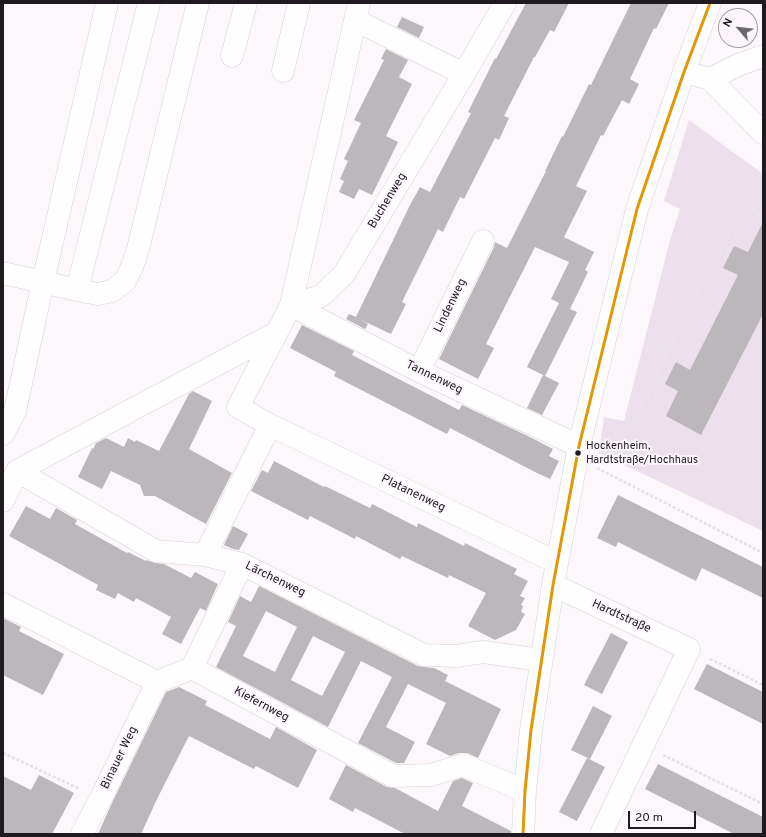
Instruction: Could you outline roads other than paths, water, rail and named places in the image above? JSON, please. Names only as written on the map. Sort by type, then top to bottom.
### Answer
[{"type":"street","points":[[3,434],[15,411],[107,3]]},
{"type":"street","points":[[77,290],[149,3]]},
{"type":"street","points":[[3,273],[98,294],[112,291],[125,281],[132,267],[138,249],[198,3]]},
{"type":"street","points":[[232,56],[246,3]]},
{"type":"street","points":[[283,71],[300,3]]},
{"type":"street","name":"Buchenweg","points":[[291,305],[321,296],[344,274],[505,3]]},
{"type":"street","points":[[523,834],[525,791],[531,730],[541,660],[556,562],[578,452],[637,209],[684,72],[710,3]]},
{"type":"street","points":[[204,555],[270,425],[238,407],[291,305],[357,11],[464,74]]},
{"type":"street","points":[[710,79],[738,65],[763,56]]},
{"type":"street","points":[[684,72],[710,79],[763,133]]},
{"type":"street","name":"Lindenweg","points":[[419,371],[483,240]]},
{"type":"street","name":"Tannenweg","points":[[291,305],[578,452]]},
{"type":"street","points":[[3,501],[17,471],[276,334]]},
{"type":"street","name":"Platanenweg","points":[[270,425],[556,562]]},
{"type":"street","name":"Lärchenweg","points":[[17,471],[156,551],[204,555],[242,564],[424,655],[456,656],[483,652],[541,660]]},
{"type":"street","points":[[3,604],[157,682],[192,668],[242,564]]},
{"type":"street","name":"Hardtstraße","points":[[553,585],[689,649],[601,834]]},
{"type":"street","name":"Kiefernweg","points":[[192,668],[393,776],[431,775],[463,765],[525,791]]},
{"type":"street","name":"Binauer Weg","points":[[82,834],[157,682]]},
{"type":"place","name":"Hockenheim, Hardtstraße/Hochhaus","points":[[578,453]]}]
